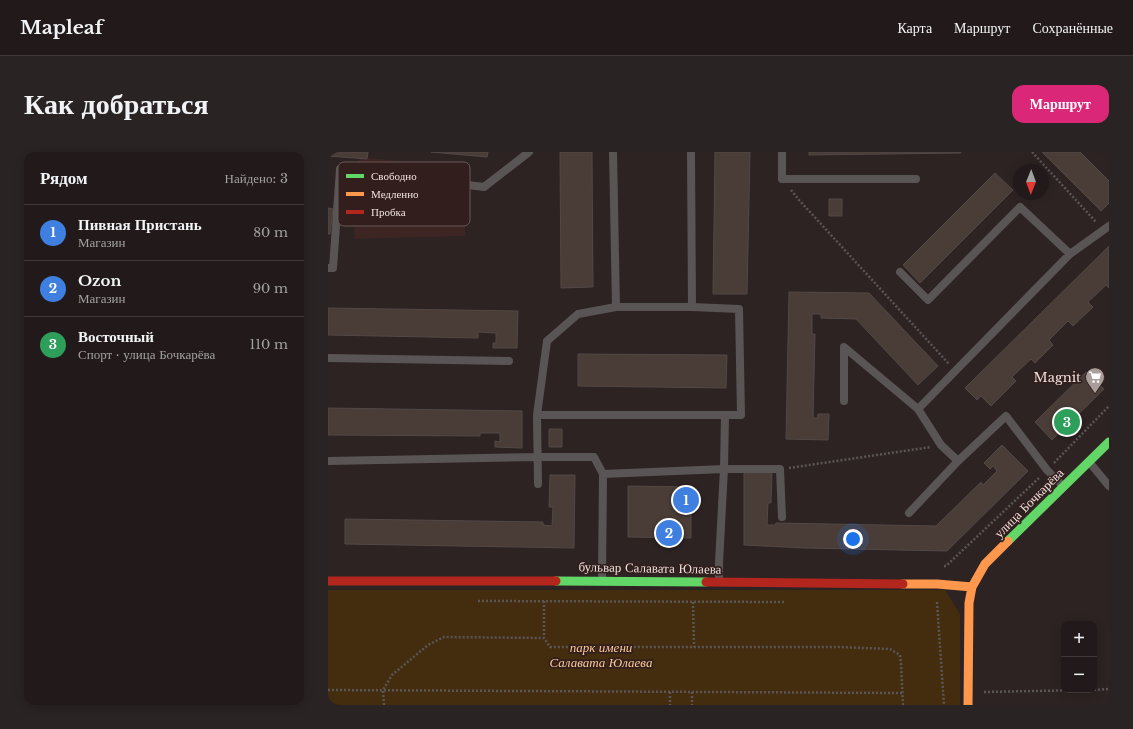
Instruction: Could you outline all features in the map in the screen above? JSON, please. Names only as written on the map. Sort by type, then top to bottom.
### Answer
[{"type":"street","name":"улица Бочкарёва","points":[[972,587],[985,564],[1109,442]]},
{"type":"street","name":"бульвар Салавата Юлаева","points":[[328,581],[602,580],[937,584],[972,587]]},
{"type":"street","points":[[968,705],[969,603],[972,587]]},
{"type":"lane","points":[[470,185],[484,187],[529,152]]},
{"type":"lane","points":[[614,152],[616,307]]},
{"type":"lane","points":[[691,152],[692,308]]},
{"type":"lane","points":[[782,152],[782,178],[916,179]]},
{"type":"lane","points":[[328,268],[333,268],[338,197]]},
{"type":"lane","points":[[900,272],[928,300],[1020,207],[1070,254]]},
{"type":"lane","points":[[918,409],[1070,254],[1106,228]]},
{"type":"lane","points":[[537,415],[741,415],[739,308],[616,307],[578,314],[547,341],[537,415],[538,484]]},
{"type":"lane","points":[[844,401],[844,347],[918,409],[941,445],[958,461]]},
{"type":"lane","points":[[328,358],[509,361]]},
{"type":"lane","points":[[719,582],[725,415]]},
{"type":"lane","points":[[910,513],[958,461],[1006,416],[1047,470],[1063,486]]},
{"type":"lane","points":[[328,460],[537,457],[594,458],[603,474],[602,580]]},
{"type":"lane","points":[[1089,462],[1109,486]]},
{"type":"lane","points":[[603,474],[724,469],[780,469],[782,517]]},
{"type":"path","points":[[1032,152],[1106,228]]},
{"type":"path","points":[[782,178],[799,200],[956,371]]},
{"type":"path","points":[[938,566],[946,566],[1047,470],[1109,406]]},
{"type":"path","points":[[780,469],[941,445]]},
{"type":"path","points":[[544,580],[544,638],[550,647],[839,647],[890,649],[900,655],[903,705]]},
{"type":"path","points":[[692,582],[694,647]]},
{"type":"path","points":[[475,600],[544,602],[789,602]]},
{"type":"path","points":[[930,603],[938,604],[944,705]]},
{"type":"path","points":[[384,705],[383,690],[392,675],[428,645],[444,637],[544,638]]},
{"type":"path","points":[[328,690],[902,692]]},
{"type":"path","points":[[1097,690],[1109,690]]},
{"type":"path","points":[[670,691],[670,705]]},
{"type":"path","points":[[692,691],[692,705]]},
{"type":"path","points":[[968,693],[1061,691]]},
{"type":"shaded area","points":[[359,157],[408,162],[359,162]]},
{"type":"shaded area","points":[[355,226],[465,226],[465,236],[354,239]]},
{"type":"green space","name":"парк имени Салавата Юлаева","points":[[328,590],[945,590],[960,614],[960,705],[328,705]]},
{"type":"building","points":[[328,152],[368,152],[367,159],[328,156]]},
{"type":"building","points":[[431,152],[488,152],[487,157]]},
{"type":"building","points":[[560,152],[592,152],[593,287],[561,288]]},
{"type":"building","points":[[715,152],[750,152],[747,294],[713,294]]},
{"type":"building","points":[[809,152],[961,152],[961,153],[809,155]]},
{"type":"building","points":[[1042,152],[1080,152],[1109,181],[1109,203],[1101,211]]},
{"type":"building","points":[[995,173],[1013,190],[920,283],[903,265]]},
{"type":"building","points":[[829,199],[842,199],[842,216],[829,216]]},
{"type":"building","points":[[328,208],[333,209],[330,234],[328,234]]},
{"type":"building","points":[[1109,246],[1109,288],[1106,285],[1088,302],[1093,307],[1073,326],[1068,321],[1049,340],[1053,345],[1035,363],[1031,359],[1012,377],[1016,381],[991,406],[981,396],[977,400],[965,388]]},
{"type":"building","points":[[789,292],[869,293],[938,366],[918,385],[856,319],[821,318],[821,314],[812,314],[812,334],[815,334],[813,418],[817,418],[818,414],[829,414],[828,440],[786,439]]},
{"type":"building","points":[[328,308],[518,311],[517,348],[493,348],[493,343],[496,343],[496,333],[478,332],[478,338],[328,335]]},
{"type":"building","points":[[578,354],[727,355],[726,388],[578,386]]},
{"type":"building","points":[[1086,372],[1104,389],[1052,440],[1035,422]]},
{"type":"building","points":[[328,408],[522,411],[522,448],[495,447],[495,441],[500,442],[500,433],[480,433],[480,436],[328,435]]},
{"type":"building","points":[[549,429],[562,429],[562,447],[549,447]]},
{"type":"building","points":[[1002,445],[1028,471],[947,551],[744,545],[744,472],[772,472],[771,503],[768,503],[767,525],[775,525],[776,523],[936,526],[981,482],[983,485],[997,471],[993,466],[990,469],[984,463]]},
{"type":"building","points":[[550,475],[575,475],[574,548],[345,544],[345,519],[543,522],[543,525],[552,526],[553,507],[549,507]]},
{"type":"building","points":[[628,486],[691,487],[691,538],[628,537]]},
{"type":"traffic: fast","points":[[1008,541],[1109,442]]},
{"type":"traffic: fast","points":[[556,581],[706,582]]},
{"type":"traffic: slow","points":[[968,705],[969,603],[972,587],[985,564],[1008,541]]},
{"type":"traffic: slow","points":[[903,584],[937,584],[972,587]]},
{"type":"traffic: jam","points":[[328,581],[556,581]]},
{"type":"traffic: jam","points":[[706,582],[903,584]]},
{"type":"place","name":"Magnit","points":[[1095,394]]},
{"type":"place","name":"Восточный","points":[[1067,422]]},
{"type":"place","name":"Пивная Пристань","points":[[686,500]]},
{"type":"place","name":"Ozon","points":[[669,533]]}]
